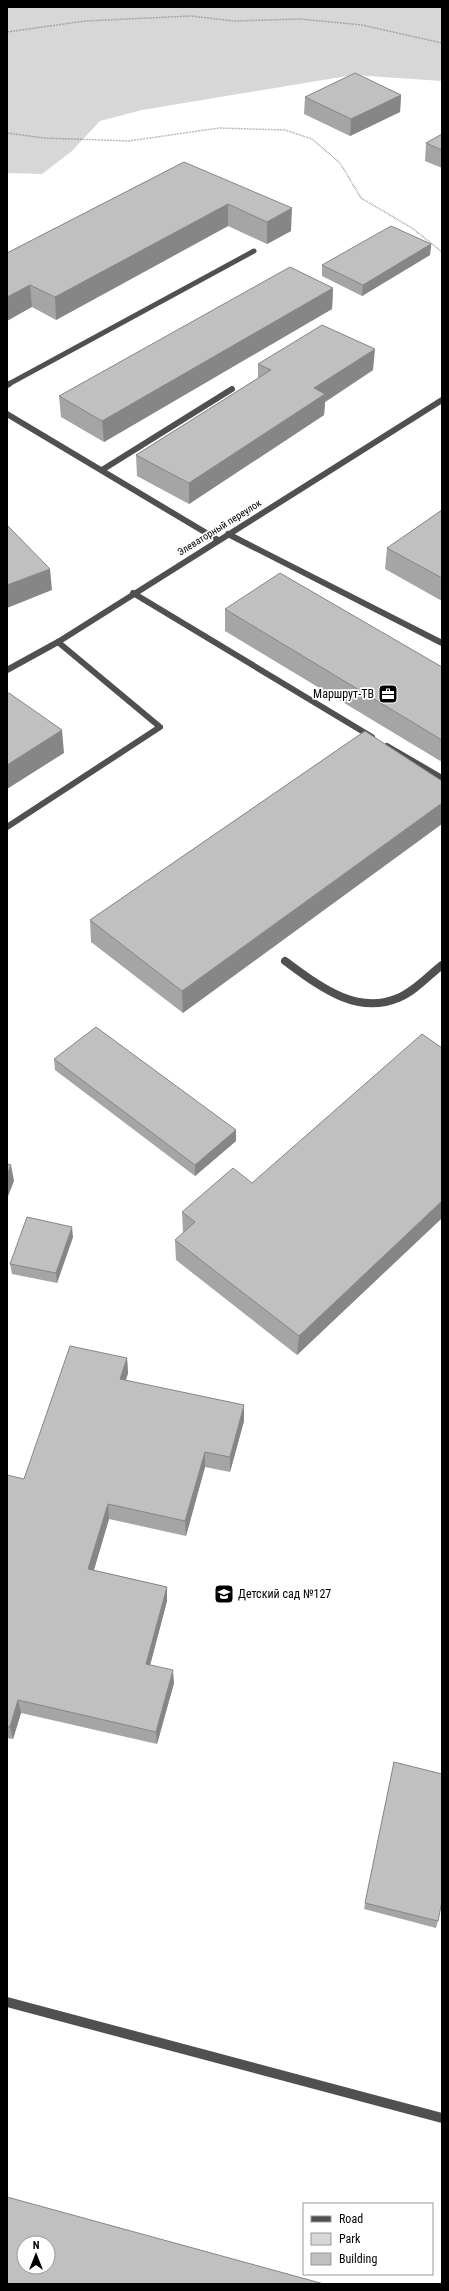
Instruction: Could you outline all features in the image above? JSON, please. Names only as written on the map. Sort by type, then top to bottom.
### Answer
[{"type":"street","points":[[7,385],[254,251]]},
{"type":"street","points":[[102,470],[232,389]]},
{"type":"street","name":"Элеваторный переулок","points":[[7,670],[58,642],[132,593],[442,400]]},
{"type":"street","points":[[7,414],[218,540]]},
{"type":"street","points":[[228,534],[442,643]]},
{"type":"street","points":[[132,593],[442,778]]},
{"type":"street","points":[[7,827],[160,727],[58,642]]},
{"type":"street","points":[[285,961],[337,997],[357,1003],[378,1003],[397,998],[413,989],[442,965]]},
{"type":"street","points":[[7,2002],[442,2118]]},
{"type":"path","points":[[7,32],[85,21],[191,16],[234,21],[300,18],[362,25],[442,43]]},
{"type":"path","points":[[7,133],[44,138],[129,141],[219,128],[285,130],[312,139],[340,163],[361,198],[412,228],[442,252]]},
{"type":"green space","points":[[7,7],[442,7],[442,81],[353,75],[142,110],[100,121],[72,151],[42,174],[7,173]]},
{"type":"building","points":[[355,73],[401,95],[351,119],[305,97]]},
{"type":"building","points":[[442,134],[442,150],[426,143]]},
{"type":"building","points":[[184,162],[292,208],[267,222],[228,204],[55,297],[30,285],[7,297],[7,253]]},
{"type":"building","points":[[391,226],[431,244],[363,285],[322,265]]},
{"type":"building","points":[[290,267],[333,288],[102,421],[59,396]]},
{"type":"building","points":[[322,325],[375,349],[314,388],[325,394],[189,483],[136,455],[271,370],[258,364]]},
{"type":"building","points":[[442,510],[442,578],[387,548]]},
{"type":"building","points":[[7,525],[50,569],[7,585]]},
{"type":"building","points":[[280,573],[442,667],[442,740],[225,609]]},
{"type":"building","points":[[9,693],[62,730],[7,765],[7,694]]},
{"type":"building","points":[[365,731],[442,781],[442,803],[182,991],[90,920]]},
{"type":"building","points":[[96,1027],[236,1130],[195,1165],[54,1059]]},
{"type":"building","points":[[422,1034],[442,1048],[442,1201],[299,1336],[175,1240],[195,1222],[182,1212],[233,1168],[252,1183]]},
{"type":"building","points":[[7,1164],[11,1165],[7,1175]]},
{"type":"building","points":[[27,1217],[72,1227],[56,1273],[10,1264]]},
{"type":"building","points":[[70,1346],[127,1358],[120,1379],[244,1405],[230,1457],[205,1452],[185,1521],[108,1504],[88,1569],[167,1587],[146,1664],[173,1670],[156,1732],[18,1700],[10,1727],[7,1726],[7,1475],[24,1479]]},
{"type":"building","points":[[394,1762],[442,1774],[442,1901],[438,1921],[365,1903]]},
{"type":"building","points":[[7,2197],[324,2284],[7,2284]]},
{"type":"place","name":"Маршрут-ТВ","points":[[388,694]]},
{"type":"place","name":"Детский сад №127","points":[[224,1594]]}]
